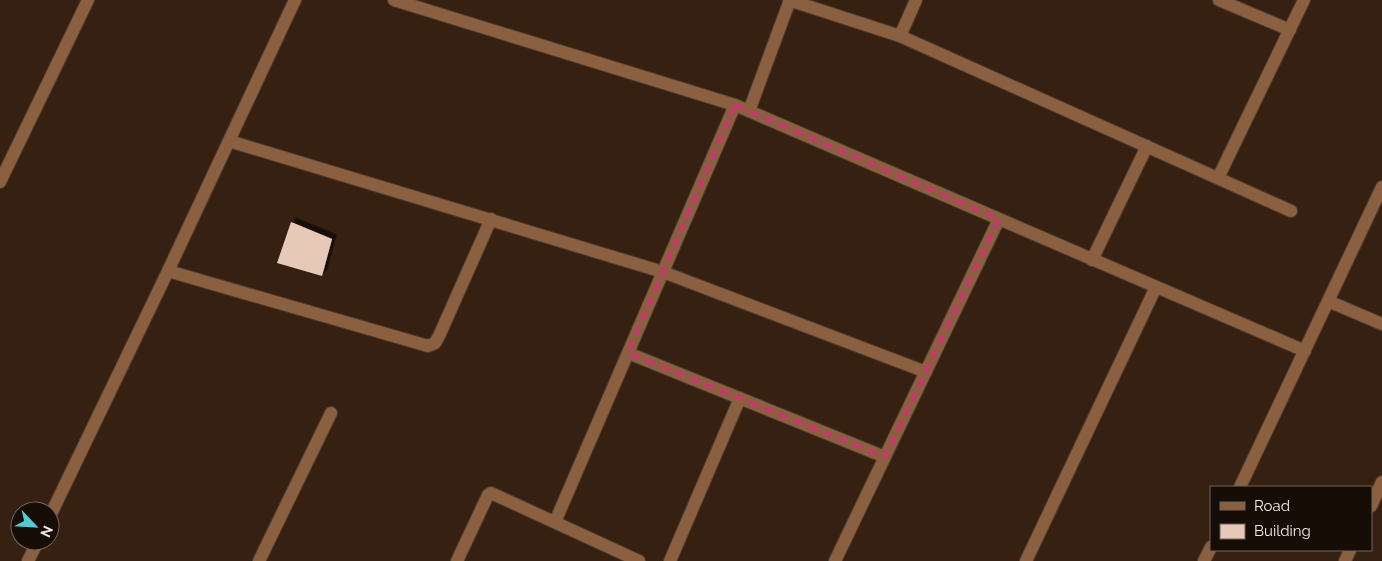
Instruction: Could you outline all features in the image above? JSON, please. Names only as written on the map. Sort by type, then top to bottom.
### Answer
[{"type":"street","points":[[0,182],[88,0]]},
{"type":"street","points":[[57,501],[295,0]]},
{"type":"street","points":[[394,0],[735,105],[1305,351]]},
{"type":"street","points":[[749,112],[789,0],[900,36],[1291,211]]},
{"type":"street","points":[[900,36],[916,0]]},
{"type":"street","points":[[1219,0],[1290,30]]},
{"type":"street","points":[[1218,178],[1304,0]]},
{"type":"street","points":[[555,522],[735,105]]},
{"type":"street","points":[[229,141],[663,272],[926,372]]},
{"type":"street","points":[[1092,260],[1147,146]]},
{"type":"street","points":[[1240,486],[1382,187]]},
{"type":"street","points":[[836,561],[999,219]]},
{"type":"street","points":[[168,271],[428,346],[435,343],[439,336],[491,220]]},
{"type":"street","points":[[1026,561],[1156,287]]},
{"type":"street","points":[[1328,302],[1382,324]]},
{"type":"street","points":[[628,353],[885,457]]},
{"type":"street","points":[[670,561],[740,398]]},
{"type":"street","points":[[259,561],[331,413]]},
{"type":"street","points":[[1372,504],[1382,482]]},
{"type":"street","points":[[457,561],[488,495],[491,493],[639,561]]},
{"type":"street","points":[[1204,561],[1210,549]]},
{"type":"highlighted area","points":[[735,105],[999,219],[885,457],[628,353]]},
{"type":"building","points":[[291,222],[332,239],[322,276],[277,263]]}]
